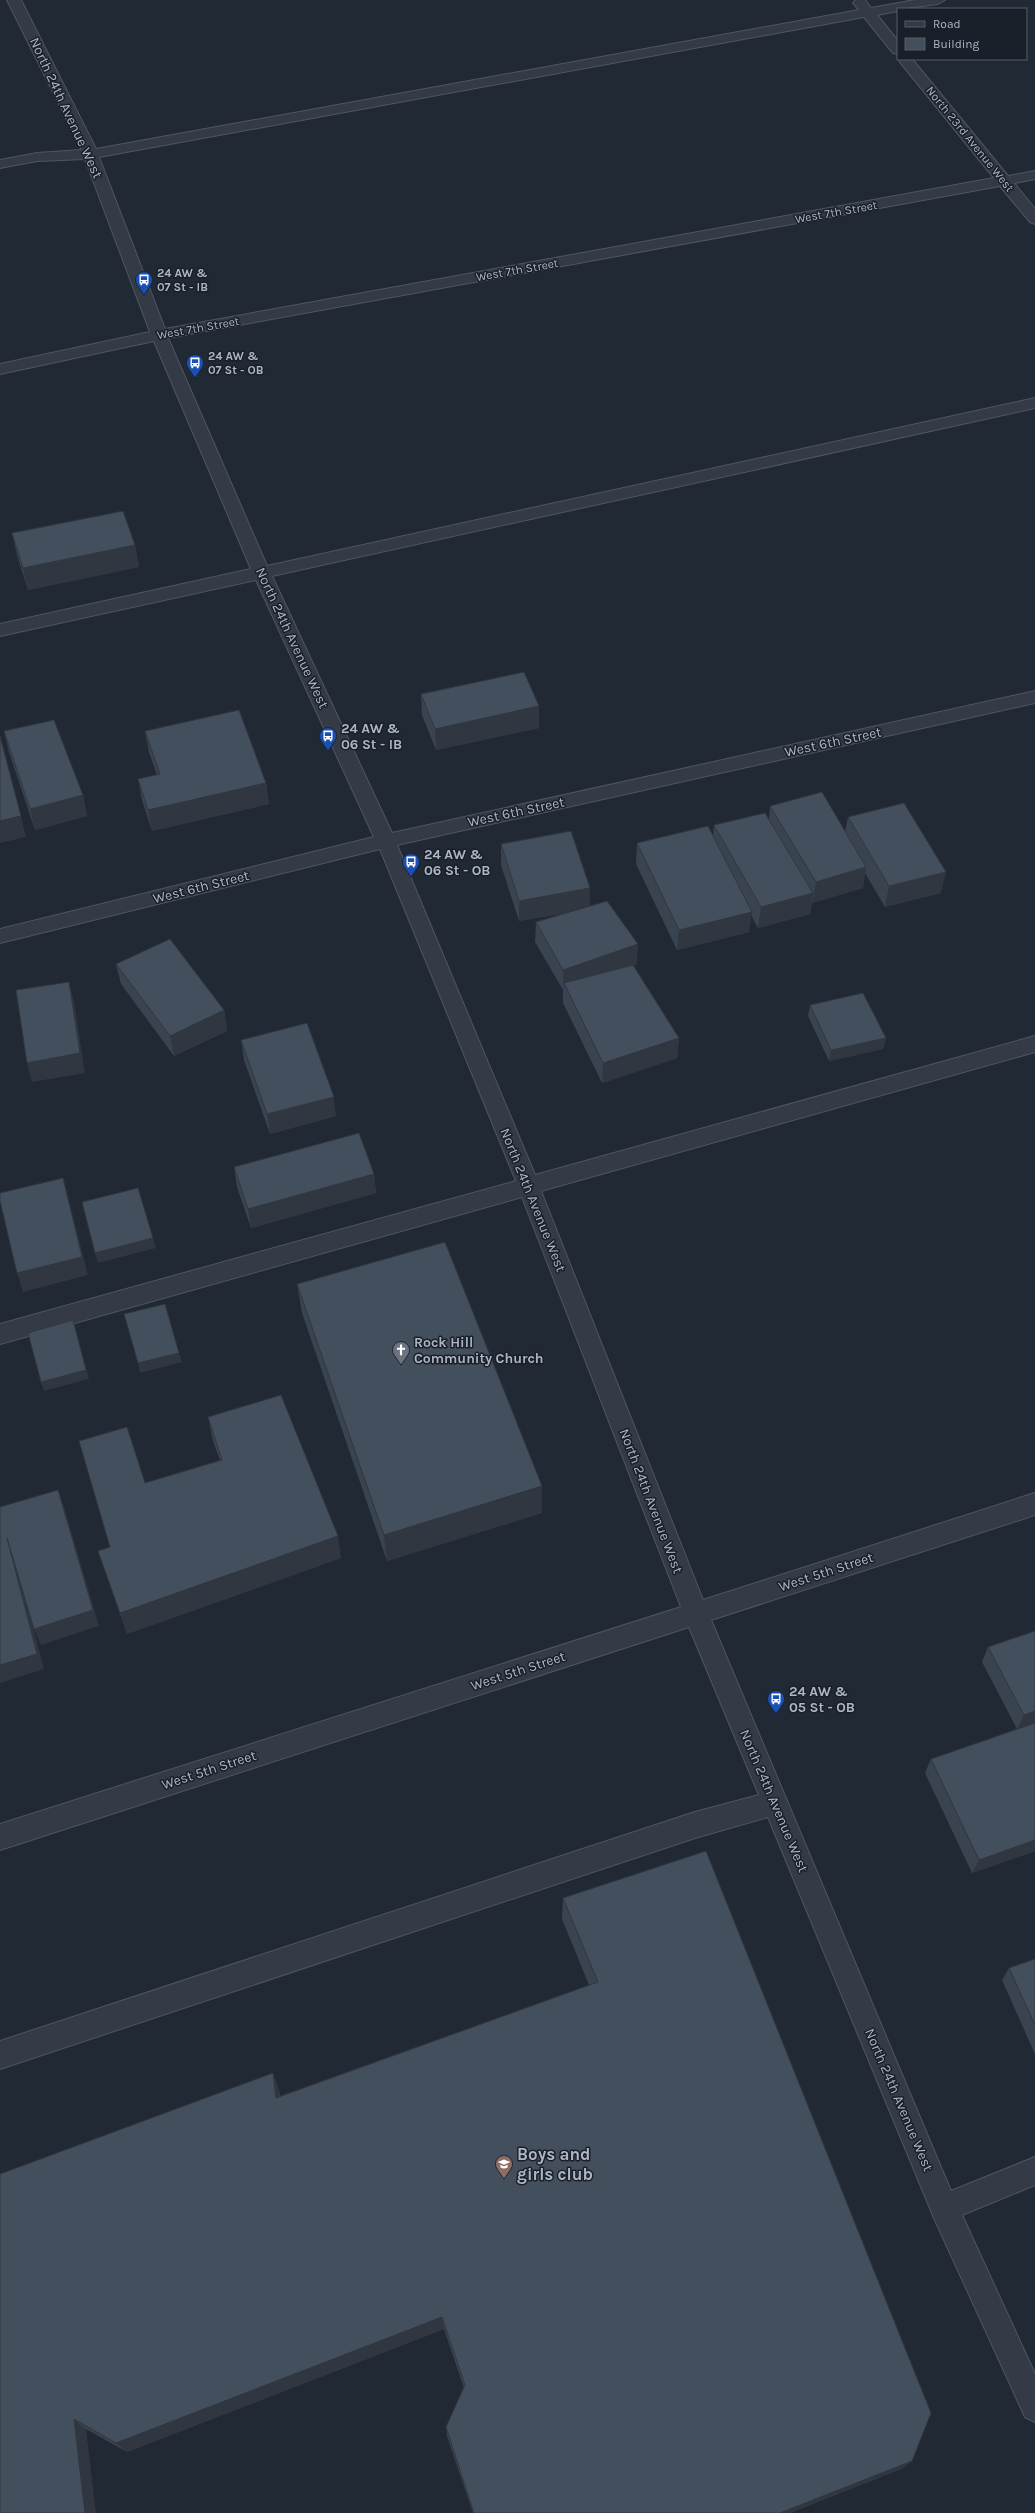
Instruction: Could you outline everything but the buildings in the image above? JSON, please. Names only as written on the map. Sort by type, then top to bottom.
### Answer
[{"type":"street","name":"North 24th Avenue West","points":[[14,0],[91,154],[159,335],[261,571],[386,841],[528,1187],[696,1614],[944,2208],[1035,2407]]},
{"type":"street","points":[[857,0],[897,49]]},
{"type":"street","points":[[0,164],[37,157],[91,154],[938,0]]},
{"type":"street","name":"North 23rd Avenue West","points":[[906,60],[1035,219]]},
{"type":"street","name":"West 7th Street","points":[[0,369],[159,335],[1005,182],[1035,175]]},
{"type":"street","points":[[0,630],[261,571],[1035,403]]},
{"type":"street","name":"West 6th Street","points":[[0,936],[386,841],[1035,697]]},
{"type":"street","points":[[0,1334],[1035,1044]]},
{"type":"street","name":"West 5th Street","points":[[0,1837],[1035,1504]]},
{"type":"street","points":[[0,2055],[695,1825],[775,1803]]},
{"type":"street","points":[[944,2208],[1035,2171]]},
{"type":"place","name":"24 AW & 07 St - IB","points":[[144,295]]},
{"type":"place","name":"24 AW & 07 St - OB","points":[[195,378]]},
{"type":"place","name":"24 AW & 06 St - IB","points":[[328,751]]},
{"type":"place","name":"24 AW & 06 St - OB","points":[[411,877]]},
{"type":"place","name":"Rock Hill Community Church","points":[[401,1365]]},
{"type":"place","name":"24 AW & 05 St - OB","points":[[776,1714]]},
{"type":"place","name":"Boys and girls club","points":[[504,2179]]}]
